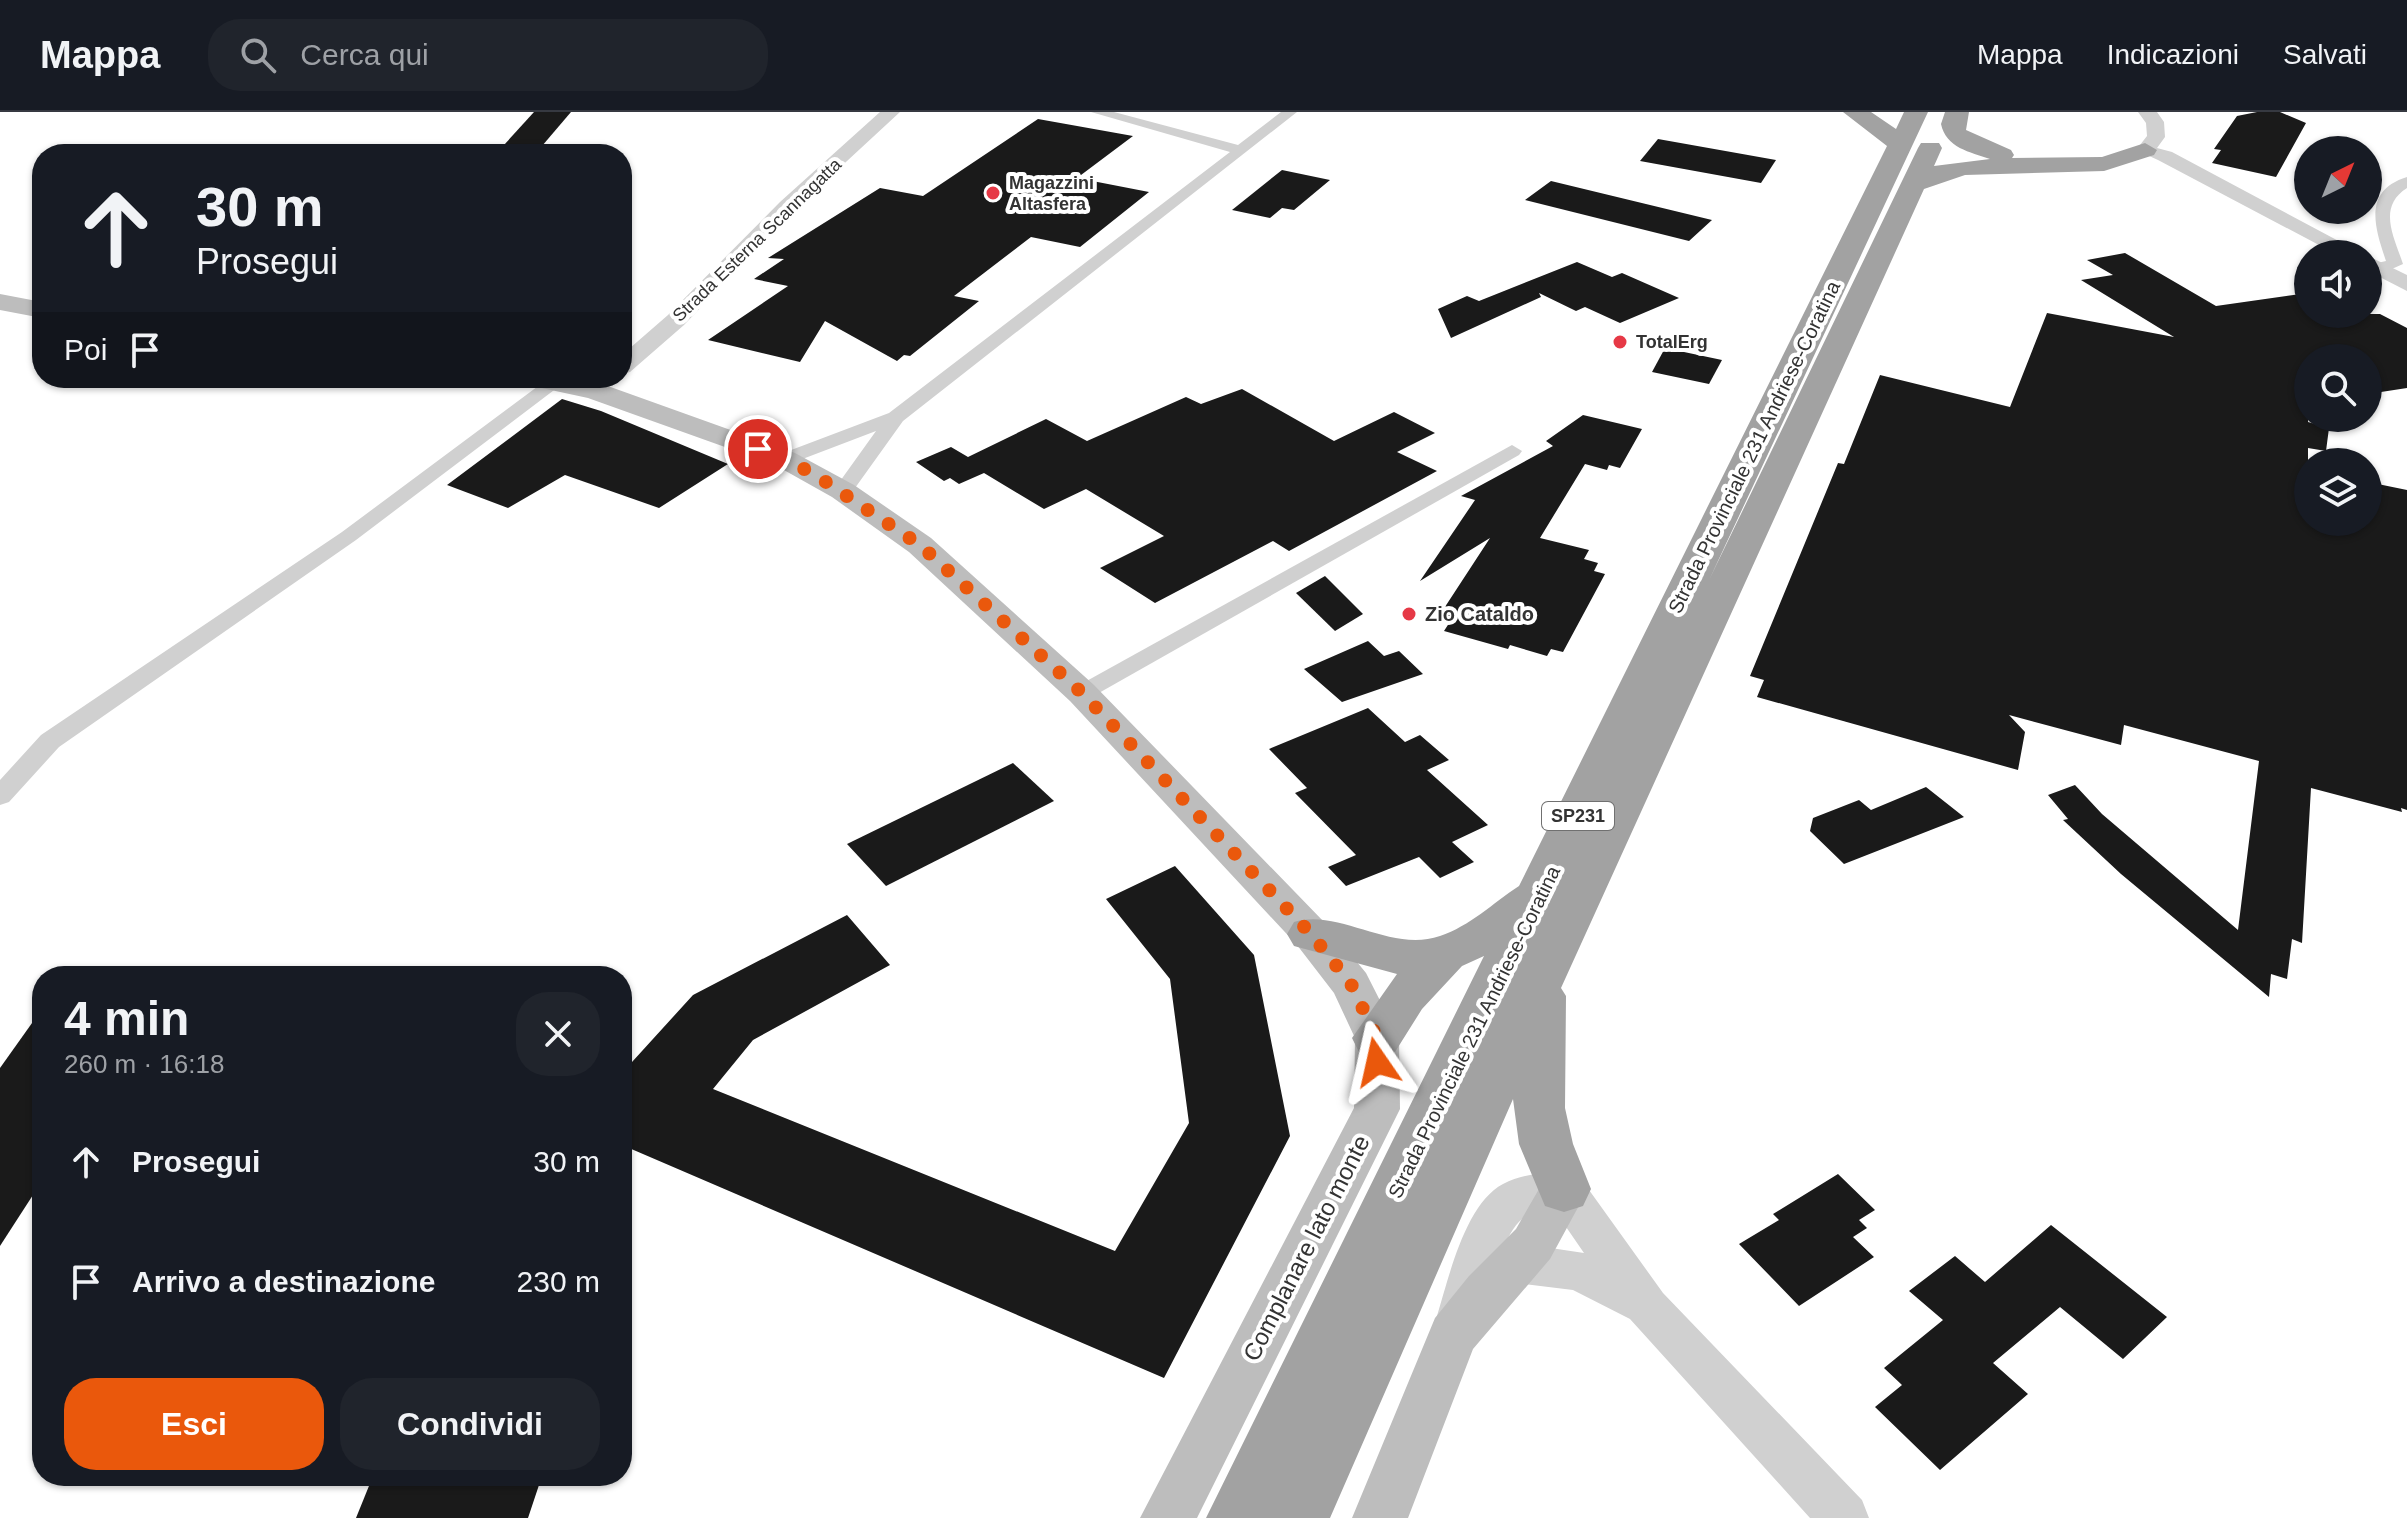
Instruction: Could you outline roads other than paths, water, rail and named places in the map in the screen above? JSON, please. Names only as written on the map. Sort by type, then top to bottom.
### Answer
[{"type":"highway","points":[[1855,112],[1908,128]]},
{"type":"highway","name":"Strada Provinciale 231 Andriese-Coratina","points":[[1297,1518],[1542,977],[1946,112]]},
{"type":"highway","points":[[1957,112],[1953,124],[1955,133],[1966,142],[2005,156],[2055,165]]},
{"type":"highway","name":"Strada Provinciale 231 Andriese-Coratina","points":[[1238,1518],[1908,128]]},
{"type":"highway","points":[[1914,184],[1944,171],[1965,167],[2104,164],[2145,150]]},
{"type":"highway","points":[[1377,1038],[1405,996],[1443,957],[1486,936],[1542,892]]},
{"type":"highway","points":[[1311,934],[1386,957],[1443,957]]},
{"type":"highway","points":[[1542,977],[1539,1108],[1546,1144],[1564,1189]]},
{"type":"main road","points":[[0,302],[32,308]]},
{"type":"main road","name":"Complanare lato monte","points":[[612,388],[785,459],[843,491],[920,545],[1082,693],[1311,934],[1351,984],[1377,1038],[1377,1109],[1168,1518]]},
{"type":"main road","points":[[1380,1518],[1453,1335],[1541,1233],[1564,1189]]},
{"type":"street","name":"Strada Esterna Scannagatta","points":[[632,358],[676,320],[787,206],[891,112]]},
{"type":"street","points":[[1098,112],[1240,150]]},
{"type":"street","points":[[843,491],[896,417],[1290,112]]},
{"type":"street","points":[[2147,112],[2155,122],[2156,137],[2145,150],[2165,156],[2325,240]]},
{"type":"street","points":[[2382,265],[2395,264],[2382,228],[2381,207],[2389,193],[2407,182]]},
{"type":"street","points":[[2389,193],[2407,203]]},
{"type":"street","points":[[2382,270],[2407,284]]},
{"type":"street","points":[[0,796],[50,741],[349,536],[535,388]]},
{"type":"street","points":[[785,459],[896,417]]},
{"type":"street","points":[[1082,693],[1512,451]]},
{"type":"street","points":[[1453,1335],[1484,1240],[1497,1217],[1517,1196],[1564,1189],[1647,1307],[1844,1518]]},
{"type":"street","points":[[1517,1263],[1580,1271],[1647,1307]]},
{"type":"place","name":"Magazzini Altasfera","points":[[993,193]]},
{"type":"place","name":"TotalErg","points":[[1620,342]]},
{"type":"place","name":"Zio Cataldo","points":[[1409,614]]}]
